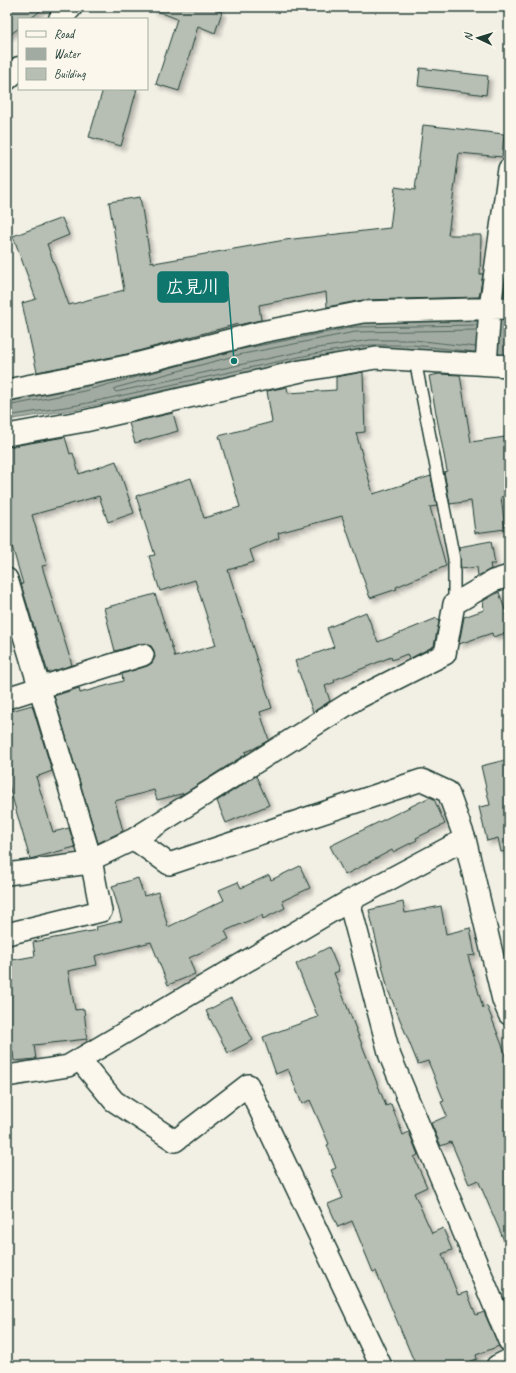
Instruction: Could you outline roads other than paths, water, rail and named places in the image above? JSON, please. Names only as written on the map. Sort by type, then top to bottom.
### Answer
[{"type":"main road","points":[[61,18],[71,7]]},
{"type":"main road","points":[[7,79],[18,69]]},
{"type":"street","points":[[487,360],[496,312],[509,169]]},
{"type":"street","points":[[7,390],[132,365],[261,332],[363,312],[496,312]]},
{"type":"street","points":[[7,435],[85,421],[333,365],[376,358],[415,360],[487,360],[509,366]]},
{"type":"street","points":[[7,874],[82,864],[134,839],[356,699],[445,654],[454,604],[494,581],[509,576]]},
{"type":"street","points":[[7,579],[92,860],[101,911],[7,934]]},
{"type":"street","points":[[7,698],[143,655]]},
{"type":"street","points":[[134,839],[170,864],[422,780],[448,792],[466,839],[503,1000],[509,1014]]},
{"type":"street","points":[[7,1076],[68,1066],[80,1060],[349,901],[466,839]]},
{"type":"street","points":[[349,901],[390,1056],[509,1341]]},
{"type":"street","points":[[80,1060],[114,1101],[175,1141],[248,1085],[381,1366]]},
{"type":"street","points":[[497,1366],[509,1360]]},
{"type":"lane","points":[[415,360],[454,559],[454,604]]},
{"type":"water","points":[[509,321],[509,359],[413,349],[371,349],[314,358],[78,409],[7,420],[7,402],[84,387],[236,346],[354,323]]},
{"type":"place","name":"広見川","points":[[234,361]]}]
